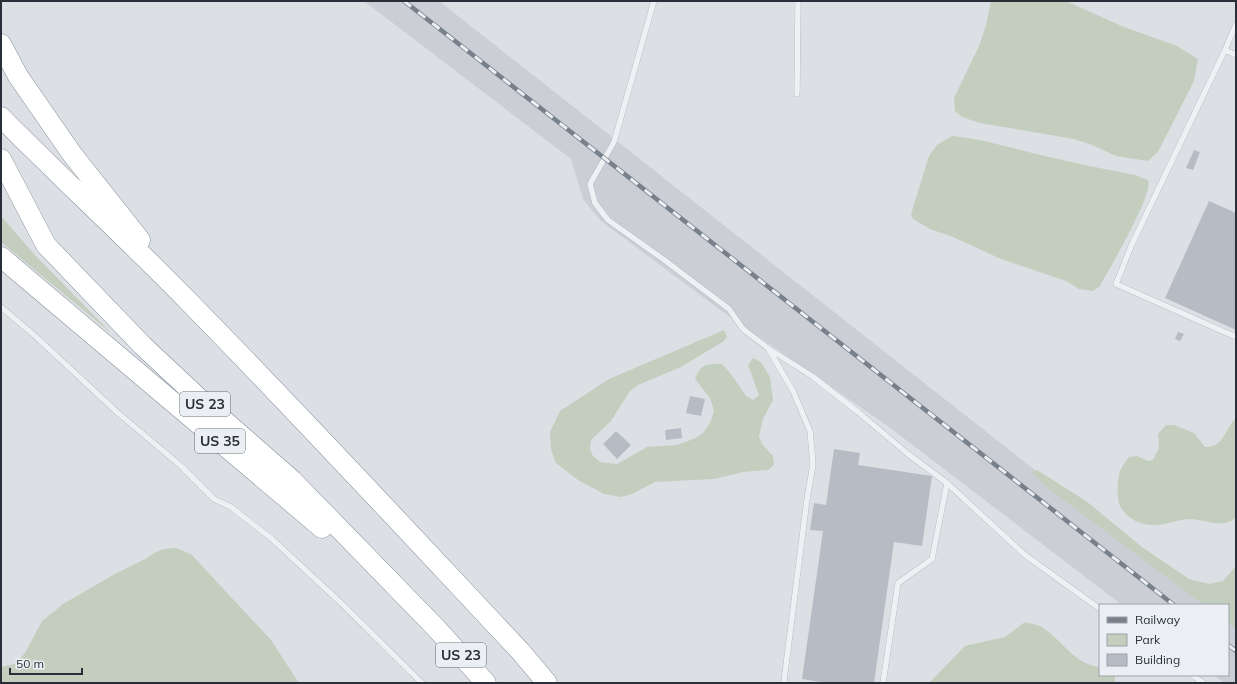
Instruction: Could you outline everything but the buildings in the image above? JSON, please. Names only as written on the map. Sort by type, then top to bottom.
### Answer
[{"type":"highway","name":"US 23","points":[[1,44],[18,76],[72,154],[190,303],[362,482],[521,652],[547,683]]},
{"type":"highway","points":[[1,117],[58,175],[190,303]]},
{"type":"highway","name":"US 23","points":[[1,159],[46,245],[143,346],[204,403],[292,480],[436,628],[486,683]]},
{"type":"highway","name":"US 35","points":[[1,257],[290,501],[436,628]]},
{"type":"lane","points":[[654,1],[614,142],[590,184],[595,204],[608,220],[729,309],[743,329],[769,349],[812,376],[858,412],[908,454],[948,484],[1025,555],[1099,608]]},
{"type":"lane","points":[[797,94],[798,1]]},
{"type":"lane","points":[[1236,24],[1226,50],[1132,244],[1116,284],[1236,337]]},
{"type":"lane","points":[[1226,50],[1236,55]]},
{"type":"lane","points":[[1,307],[34,335],[118,413],[181,466],[214,500],[231,507],[272,539],[340,602],[422,683]]},
{"type":"lane","points":[[769,349],[793,391],[810,431],[813,464],[807,499],[784,681],[785,683]]},
{"type":"lane","points":[[883,683],[898,583],[932,558],[948,484]]},
{"type":"lane","points":[[1193,676],[1203,683]]},
{"type":"shaded area","points":[[364,1],[439,1],[1073,500],[1210,604],[1121,604],[889,427],[723,312],[601,221],[583,199],[571,159]]},
{"type":"shaded area","points":[[1229,618],[1236,622],[1236,683],[1224,683],[1215,676],[1229,676]]},
{"type":"green space","points":[[991,1],[1066,1],[1124,27],[1177,46],[1198,59],[1194,81],[1158,152],[1148,161],[1116,156],[1074,139],[980,123],[962,117],[955,111],[954,98],[979,46],[986,25]]},
{"type":"green space","points":[[952,136],[964,137],[1056,159],[1135,175],[1148,180],[1148,188],[1138,215],[1100,286],[1093,291],[1079,289],[1066,281],[1001,259],[953,237],[930,229],[913,219],[911,214],[929,156],[937,145]]},
{"type":"green space","points":[[1,216],[35,255],[111,333],[1,242]]},
{"type":"green space","points":[[724,330],[727,337],[724,341],[681,367],[638,385],[630,391],[611,421],[591,440],[590,449],[593,456],[600,462],[617,464],[647,447],[677,445],[696,438],[703,433],[710,423],[714,411],[710,398],[695,379],[699,370],[708,364],[722,364],[746,396],[753,400],[759,395],[748,365],[753,358],[761,362],[770,377],[773,400],[763,419],[759,436],[762,444],[773,456],[774,465],[768,470],[743,472],[714,479],[655,482],[632,494],[621,497],[604,494],[578,480],[556,463],[551,450],[550,432],[560,411],[609,379]]},
{"type":"green space","points":[[1236,418],[1236,517],[1226,523],[1214,523],[1189,519],[1165,524],[1147,525],[1135,521],[1124,512],[1120,506],[1118,492],[1120,471],[1129,457],[1137,456],[1148,461],[1153,460],[1159,448],[1158,434],[1166,425],[1174,425],[1194,433],[1205,447],[1216,444],[1220,441]]},
{"type":"green space","points":[[1037,470],[1086,501],[1142,547],[1189,579],[1209,584],[1223,581],[1236,566],[1236,629],[1229,624],[1229,604],[1203,604],[1049,489],[1032,472]]},
{"type":"green space","points":[[176,548],[191,554],[271,640],[299,683],[1,683],[1,667],[15,664],[25,653],[42,621],[63,604],[154,553],[163,549]]},
{"type":"green space","points":[[1025,622],[1042,627],[1053,635],[1077,658],[1099,667],[1099,676],[1115,676],[1115,683],[929,683],[965,646],[1005,637]]},
{"type":"railway","points":[[404,1],[1173,604]]},
{"type":"railway","points":[[1229,646],[1236,651]]}]
